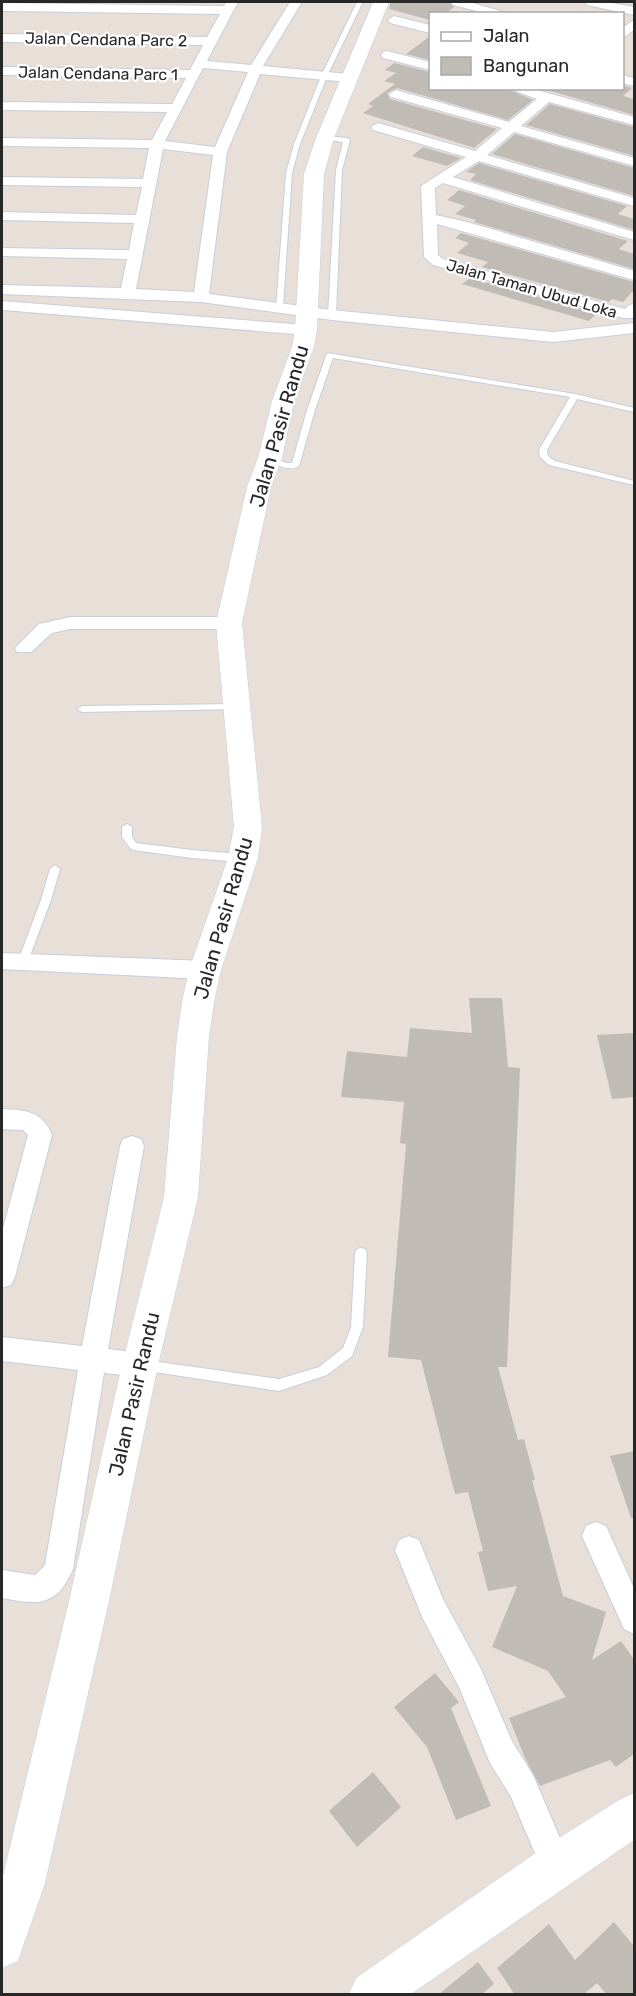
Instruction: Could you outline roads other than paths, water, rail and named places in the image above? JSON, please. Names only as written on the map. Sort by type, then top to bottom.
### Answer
[{"type":"main road","name":"Jalan Pasir Randu","points":[[2,1945],[26,1873],[89,1601],[140,1365],[181,1197],[193,1036],[205,970],[243,858],[248,827],[243,752],[236,707],[229,622],[259,487],[270,458],[283,401],[303,347],[306,321],[306,174],[325,138],[339,73],[388,11]]},
{"type":"main road","points":[[372,1995],[556,1866],[632,1822]]},
{"type":"street","points":[[201,297],[220,152],[258,65],[296,2]]},
{"type":"street","points":[[457,2],[497,12]]},
{"type":"street","points":[[591,2],[634,11]]},
{"type":"street","points":[[2,7],[230,6],[157,144],[128,293]]},
{"type":"street","points":[[388,11],[429,29]]},
{"type":"street","points":[[624,41],[634,24]]},
{"type":"street","name":"Jalan Cendana Parc 2","points":[[2,38],[211,41]]},
{"type":"street","points":[[387,55],[429,66]]},
{"type":"street","name":"Jalan Cendana Parc 1","points":[[2,71],[199,64],[258,65],[339,73]]},
{"type":"street","points":[[530,90],[634,121]]},
{"type":"street","name":"Jalan Taman Ubud Loka","points":[[571,90],[554,99],[476,157],[428,186],[430,257],[438,262],[628,315],[634,308]]},
{"type":"street","points":[[396,94],[634,162]]},
{"type":"street","points":[[2,106],[176,108]]},
{"type":"street","points":[[378,127],[634,202]]},
{"type":"street","points":[[2,142],[157,144],[220,152]]},
{"type":"street","points":[[442,178],[634,236]]},
{"type":"street","points":[[2,181],[149,183]]},
{"type":"street","points":[[2,216],[142,219]]},
{"type":"street","points":[[429,218],[462,225],[634,276]]},
{"type":"street","points":[[2,252],[135,255]]},
{"type":"street","points":[[2,290],[201,297],[279,307],[306,321]]},
{"type":"street","points":[[2,305],[306,321],[332,315],[553,337],[634,328]]},
{"type":"street","points":[[24,648],[46,628],[70,623],[229,622]]},
{"type":"street","points":[[12,961],[205,970]]},
{"type":"street","points":[[2,1119],[32,1121],[39,1127],[40,1135],[6,1241],[2,1277]]},
{"type":"street","points":[[2,1584],[46,1588],[53,1582],[59,1569],[93,1360],[132,1146]]},
{"type":"street","points":[[2,1349],[140,1365]]},
{"type":"street","points":[[597,1536],[634,1619]]},
{"type":"street","points":[[409,1550],[433,1609],[470,1677],[501,1752],[522,1786],[556,1866]]},
{"type":"lane","points":[[279,307],[290,173],[297,144],[339,73],[360,2]]},
{"type":"lane","points":[[325,138],[347,140],[339,170],[332,315]]},
{"type":"lane","points":[[290,173],[306,174]]},
{"type":"lane","points":[[270,458],[284,465],[295,466],[330,355],[574,396],[634,410]]},
{"type":"lane","points":[[574,396],[543,450],[544,457],[552,463],[634,483]]},
{"type":"lane","points":[[82,709],[236,707]]},
{"type":"lane","points":[[127,827],[127,837],[133,846],[243,858]]},
{"type":"lane","points":[[12,961],[46,900],[55,869]]},
{"type":"lane","points":[[140,1365],[279,1385],[323,1371],[348,1352],[357,1327],[361,1253]]}]
